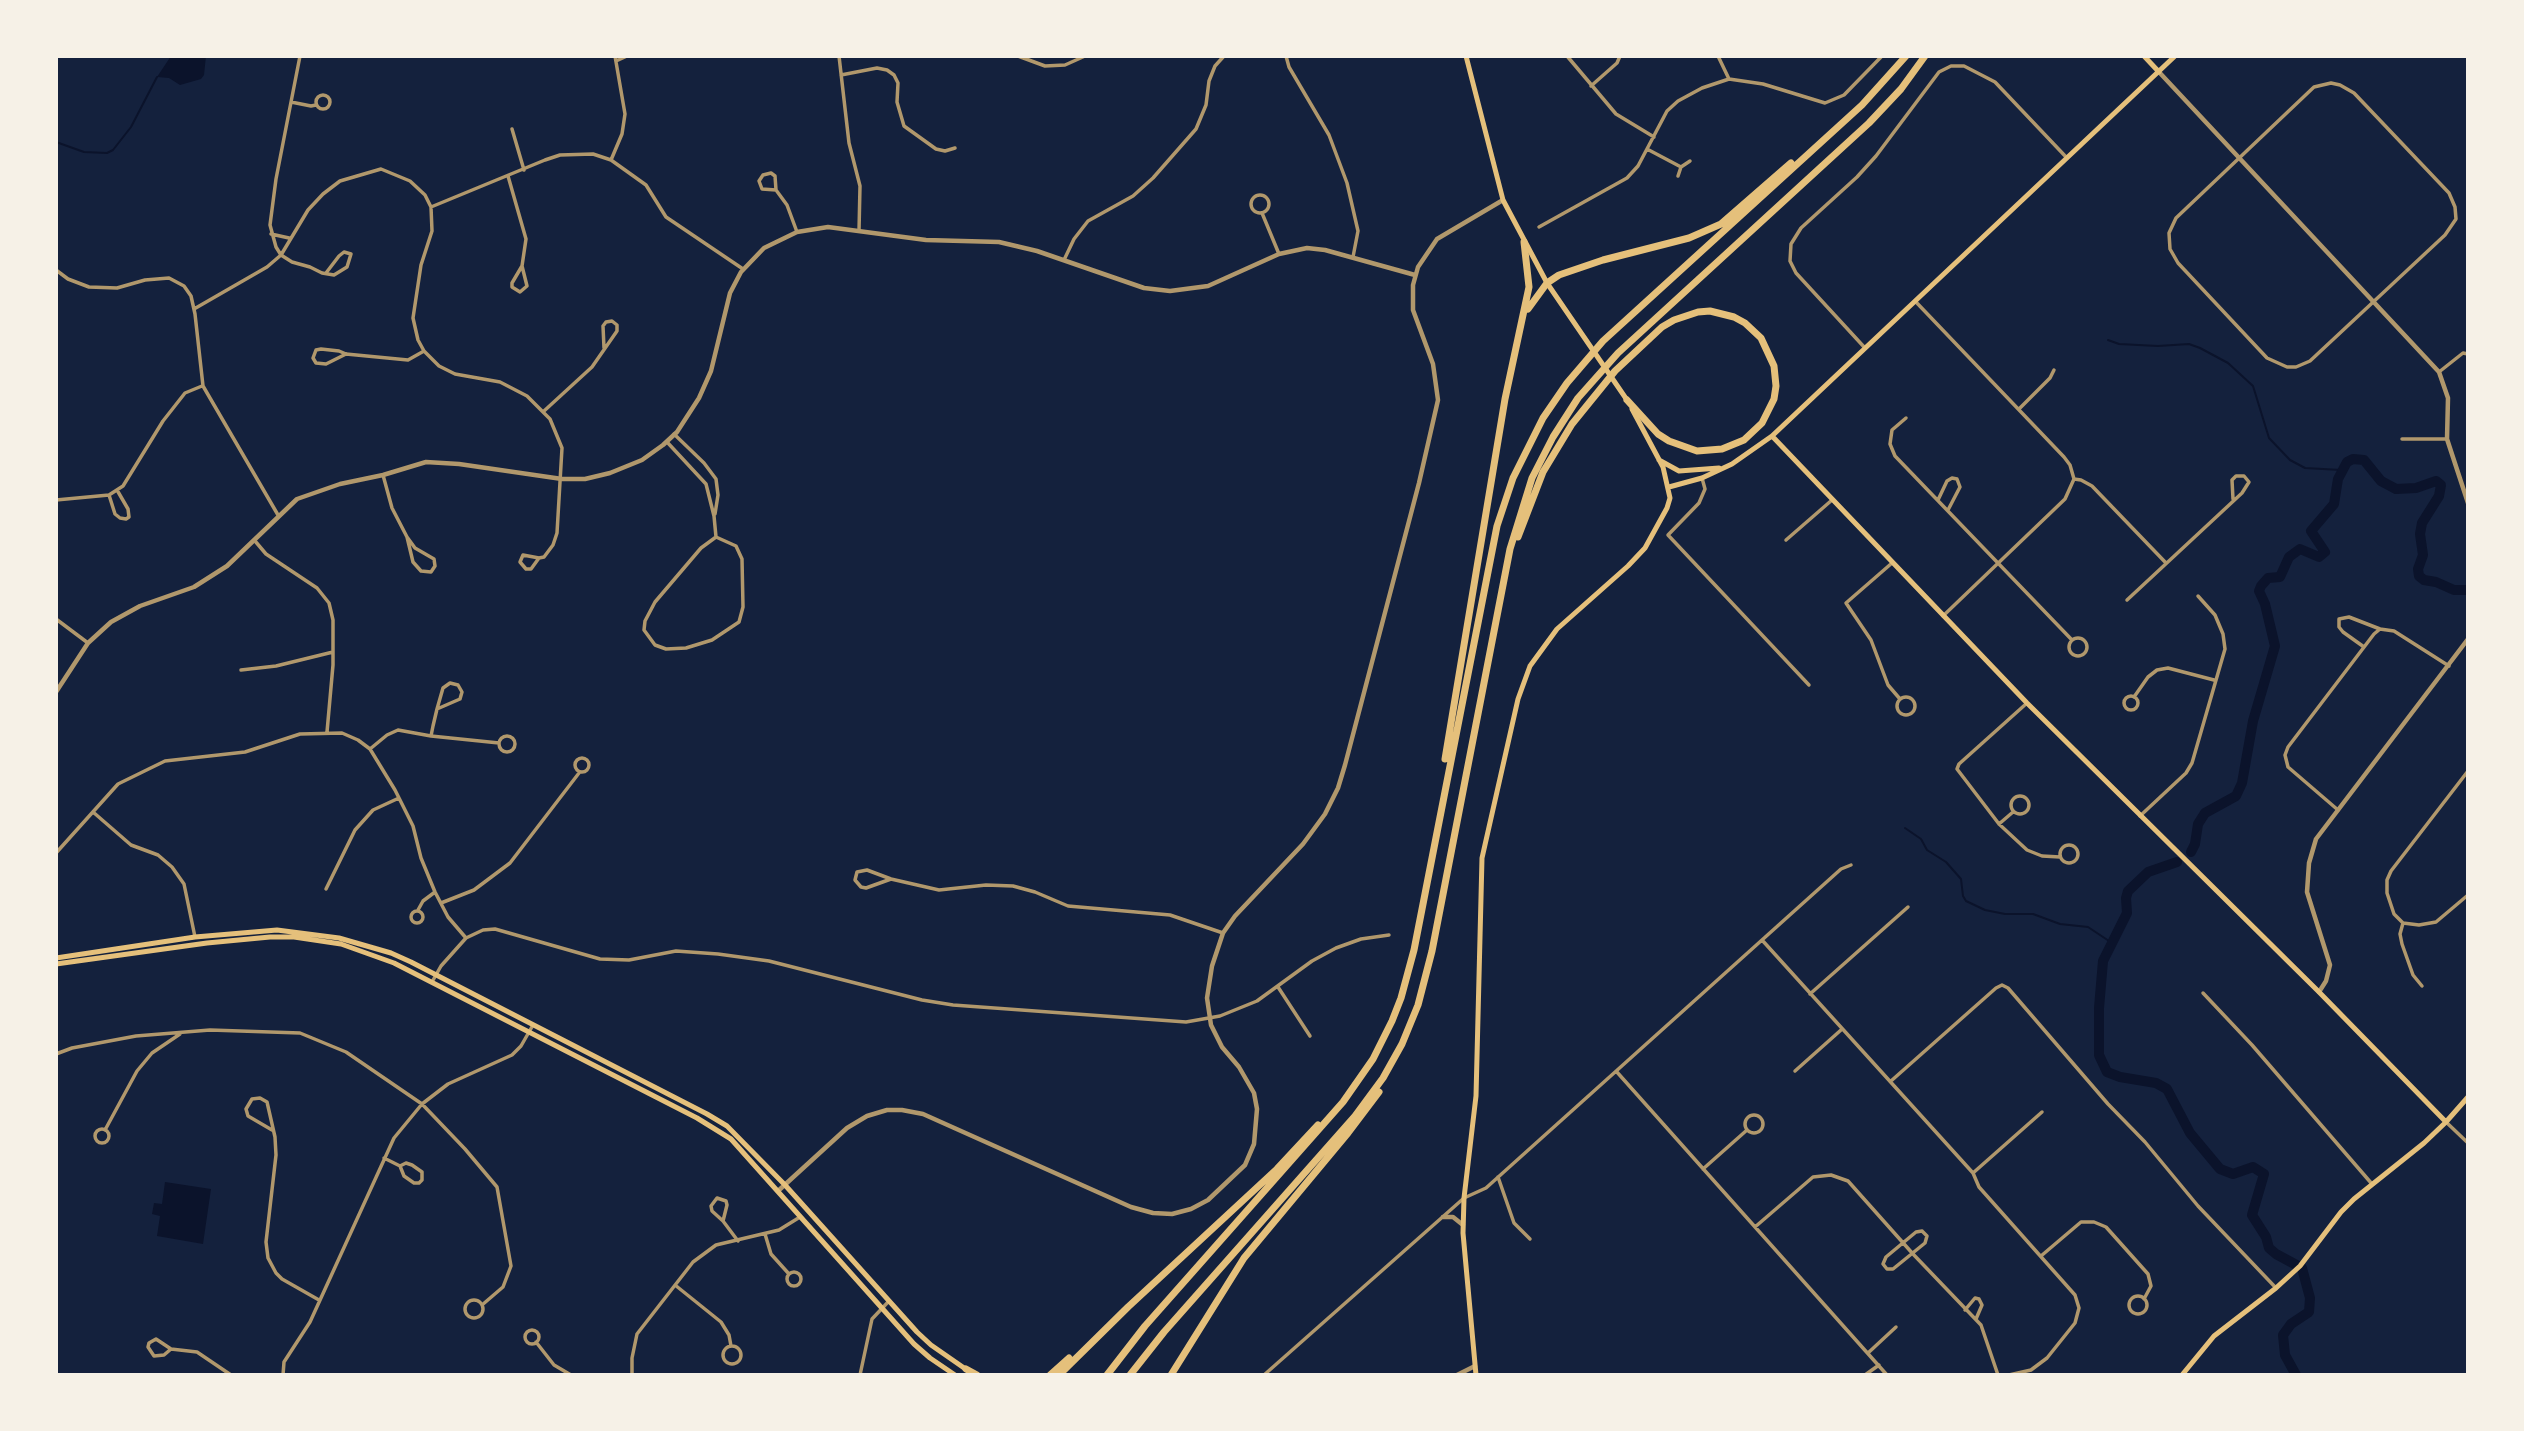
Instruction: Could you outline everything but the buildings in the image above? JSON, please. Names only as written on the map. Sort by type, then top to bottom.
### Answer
[{"type":"highway","points":[[1107,1375],[1145,1326],[1343,1102],[1373,1059],[1401,998],[1414,950],[1497,526],[1513,478],[1543,418],[1567,383],[1603,341],[1862,105],[1906,56]]},
{"type":"highway","points":[[1130,1375],[1173,1322],[1355,1115],[1393,1062],[1410,1026],[1434,939],[1503,577],[1522,505],[1537,468],[1567,414],[1591,383],[1643,328],[1869,123],[1926,56]]},
{"type":"highway","points":[[1518,338],[1530,304],[1547,282],[1573,269],[1689,238],[1721,224],[1822,135],[1862,105]]},
{"type":"highway","points":[[1440,811],[1439,794],[1505,399],[1529,287],[1524,242]]},
{"type":"highway","points":[[1503,577],[1535,490],[1563,438],[1600,387],[1647,339],[1686,314],[1722,313],[1754,330],[1767,346],[1774,366],[1774,399],[1762,423],[1744,440],[1722,449],[1697,451],[1669,441],[1658,434],[1625,397]]},
{"type":"highway","points":[[1171,1375],[1244,1258],[1386,1083],[1408,1042],[1410,1026]]},
{"type":"highway","points":[[1050,1375],[1269,1177],[1343,1102]]},
{"type":"highway","points":[[1059,1375],[1128,1307]]},
{"type":"highway","points":[[966,1369],[976,1375]]},
{"type":"main road","points":[[1466,56],[1503,200],[1547,282],[1625,397],[1660,460],[1670,498],[1645,548],[1560,626],[1547,640],[1526,675],[1518,699],[1481,865],[1476,1096],[1463,1224],[1476,1375]]},
{"type":"main road","points":[[2144,56],[2159,72]]},
{"type":"main road","points":[[1669,487],[1702,478],[1724,468],[1744,458],[1772,436],[2175,56]]},
{"type":"main road","points":[[1772,436],[2027,703],[2319,992],[2446,1122]]},
{"type":"main road","points":[[1660,460],[1680,472],[1724,468]]},
{"type":"main road","points":[[56,957],[195,937],[266,930],[321,934],[390,953],[727,1126],[785,1185],[931,1345],[966,1369]]},
{"type":"main road","points":[[56,964],[248,938],[294,937],[369,953],[432,982],[715,1128],[731,1139],[881,1308],[930,1359],[955,1375]]},
{"type":"main road","points":[[2182,1375],[2214,1336],[2293,1273],[2341,1212],[2446,1122],[2468,1097]]},
{"type":"street","points":[[300,56],[270,216],[271,234],[281,255],[292,262],[326,273],[334,275],[341,272],[351,261],[351,254],[344,252],[326,273]]},
{"type":"street","points":[[611,160],[622,134],[625,114],[616,59],[627,56]]},
{"type":"street","points":[[649,56],[660,56]]},
{"type":"street","points":[[839,56],[849,143],[860,186],[859,231]]},
{"type":"street","points":[[1018,56],[1045,66],[1065,65],[1084,56]]},
{"type":"street","points":[[1064,260],[1074,239],[1088,222],[1099,213],[1133,196],[1153,178],[1196,129],[1206,105],[1209,81],[1215,66],[1224,56]]},
{"type":"street","points":[[1286,56],[1289,67],[1329,135],[1347,183],[1357,231],[1353,257]]},
{"type":"street","points":[[1567,56],[1616,114],[1654,136]]},
{"type":"street","points":[[1591,86],[1620,56]]},
{"type":"street","points":[[1718,56],[1730,79]]},
{"type":"street","points":[[1539,227],[1627,178],[1638,166],[1667,111],[1678,101],[1702,88],[1730,79],[1763,84],[1825,103],[1844,95],[1882,56]]},
{"type":"street","points":[[1865,348],[1796,273],[1790,261],[1791,244],[1796,233],[1877,156],[1939,72],[1951,66],[1964,66],[1995,82],[2067,158]]},
{"type":"street","points":[[841,75],[877,68],[887,70],[894,75],[898,83],[897,102],[904,127],[936,149],[945,151],[955,148]]},
{"type":"street","points":[[2159,72],[2439,372],[2448,398],[2448,439],[2468,503]]},
{"type":"street","points":[[2331,83],[2340,85],[2354,93],[2453,199],[2456,213],[2453,226],[2310,361],[2287,368],[2267,358],[2178,263],[2169,249],[2171,225],[2176,218],[2239,158],[2314,87],[2331,83]]},
{"type":"street","points":[[321,94],[329,97],[330,105],[327,108],[323,109],[316,104],[321,94]]},
{"type":"street","points":[[291,102],[311,106],[316,104]]},
{"type":"street","points":[[512,129],[524,170]]},
{"type":"street","points":[[1647,149],[1681,167]]},
{"type":"street","points":[[431,208],[560,155],[593,155],[611,160],[646,185],[666,217],[743,269]]},
{"type":"street","points":[[1678,176],[1681,167],[1690,161]]},
{"type":"street","points":[[194,309],[267,267],[281,255],[309,210],[323,194],[341,181],[381,169],[410,181],[425,195],[431,208],[432,231],[421,265],[413,318],[418,340],[424,351],[439,366],[455,374],[500,382],[527,396],[550,419],[562,448],[562,479],[554,545],[544,557],[523,555],[520,562],[526,569],[531,569],[538,558]]},
{"type":"street","points":[[776,190],[770,192],[762,189],[759,181],[763,174],[771,173],[775,176],[776,190],[787,205],[797,232]]},
{"type":"street","points":[[508,176],[526,239],[522,266],[512,283],[512,287],[520,292],[527,286],[522,266]]},
{"type":"street","points":[[1257,195],[1267,199],[1268,207],[1262,212],[1255,212],[1251,205],[1257,195]]},
{"type":"street","points":[[778,1191],[826,1146],[859,1120],[876,1113],[902,1110],[938,1120],[1130,1207],[1153,1213],[1172,1214],[1191,1209],[1208,1200],[1245,1165],[1254,1144],[1257,1122],[1254,1093],[1239,1066],[1222,1047],[1209,1019],[1209,983],[1216,950],[1223,933],[1248,901],[1315,830],[1333,799],[1345,765],[1438,400],[1433,365],[1413,310],[1415,275],[1423,257],[1437,239],[1503,200]]},
{"type":"street","points":[[1262,212],[1279,254]]},
{"type":"street","points":[[56,692],[88,643],[111,622],[140,606],[194,587],[227,566],[296,499],[340,484],[426,462],[468,465],[562,479],[585,479],[610,473],[642,460],[667,442],[699,398],[711,370],[730,293],[743,269],[764,248],[797,232],[828,228],[926,240],[999,242],[1064,260],[1144,288],[1170,291],[1208,286],[1279,254],[1299,249],[1315,248],[1415,275]]},
{"type":"street","points":[[271,234],[290,238]]},
{"type":"street","points":[[56,270],[68,279],[89,287],[117,288],[145,280],[169,278],[184,286],[191,296],[194,309],[203,386],[278,515]]},
{"type":"street","points":[[1915,301],[2064,457],[2074,479],[2065,499],[1943,616]]},
{"type":"street","points":[[544,411],[587,373],[617,331],[617,325],[612,321],[606,321],[603,326],[604,348]]},
{"type":"street","points":[[346,354],[326,364],[316,362],[313,358],[316,350],[321,349],[408,360],[424,351]]},
{"type":"street","points":[[2439,372],[2463,353],[2468,354]]},
{"type":"street","points":[[2019,409],[2050,378],[2053,370]]},
{"type":"street","points":[[56,500],[109,495],[123,486],[163,421],[185,393],[203,386]]},
{"type":"street","points":[[1906,418],[1892,430],[1891,450],[2072,640]]},
{"type":"street","points":[[674,434],[704,463],[716,479],[718,495],[714,516]]},
{"type":"street","points":[[2402,439],[2448,439]]},
{"type":"street","points":[[667,442],[702,478],[714,516],[716,537]]},
{"type":"street","points":[[383,475],[392,508],[407,537],[415,548],[434,559],[435,566],[431,572],[421,571],[413,562],[407,537]]},
{"type":"street","points":[[2127,600],[2248,485],[2248,479],[2244,476],[2236,476],[2232,480],[2233,499]]},
{"type":"street","points":[[1702,478],[1705,489],[1699,503],[1668,535],[1808,685]]},
{"type":"street","points":[[1938,500],[1949,479],[1955,478],[1959,481],[1960,487],[1948,510]]},
{"type":"street","points":[[2074,479],[2092,486],[2167,564]]},
{"type":"street","points":[[109,495],[115,514],[126,519],[129,517],[128,509],[117,490]]},
{"type":"street","points":[[1786,540],[1832,500]]},
{"type":"street","points":[[716,537],[736,546],[742,559],[743,607],[739,622],[712,640],[686,648],[666,649],[655,645],[644,630],[645,621],[655,601],[701,548],[716,537]]},
{"type":"street","points":[[254,541],[266,554],[317,588],[329,603],[333,620],[333,652],[327,732]]},
{"type":"street","points":[[1892,563],[1846,603],[1871,640],[1888,684],[1900,699]]},
{"type":"street","points":[[2140,816],[2186,773],[2192,763],[2225,649],[2223,634],[2215,615],[2198,596]]},
{"type":"street","points":[[2364,647],[2343,632],[2339,627],[2339,619],[2349,617],[2380,629],[2394,631],[2449,666]]},
{"type":"street","points":[[56,619],[88,643]]},
{"type":"street","points":[[2338,810],[2288,767],[2285,755],[2288,747],[2380,629]]},
{"type":"street","points":[[2079,638],[2085,641],[2086,652],[2080,656],[2073,654],[2069,647],[2072,640],[2079,638]]},
{"type":"street","points":[[2319,992],[2326,981],[2330,965],[2307,892],[2309,863],[2316,839],[2468,639]]},
{"type":"street","points":[[242,670],[275,666],[333,652]]},
{"type":"street","points":[[2134,697],[2148,677],[2157,670],[2168,668],[2214,680]]},
{"type":"street","points":[[431,736],[437,709],[443,688],[450,683],[458,685],[462,692],[460,699],[437,709]]},
{"type":"street","points":[[2130,696],[2134,697],[2138,706],[2128,710],[2123,704],[2124,700],[2130,696]]},
{"type":"street","points":[[1900,699],[1912,699],[1914,704],[1911,713],[1899,711],[1897,705],[1900,699]]},
{"type":"street","points":[[2027,703],[1959,764],[1957,769],[1999,824],[2027,850],[2070,863],[2077,857],[2077,851],[2070,846],[2064,847],[2060,851],[2060,858]]},
{"type":"street","points":[[370,749],[398,730],[499,743]]},
{"type":"street","points":[[56,853],[118,784],[164,761],[245,752],[300,734],[342,733],[370,749],[413,825],[421,858],[435,892],[448,917],[466,938]]},
{"type":"street","points":[[512,737],[514,749],[506,752],[499,743],[501,739],[512,737]]},
{"type":"street","points":[[441,903],[474,890],[510,863],[579,773],[583,773],[588,767],[589,761],[585,758],[580,757],[577,761],[579,773]]},
{"type":"street","points":[[2467,773],[2391,871],[2387,880],[2387,893],[2394,914],[2403,923],[2419,926],[2436,922],[2468,895]]},
{"type":"street","points":[[2015,797],[2027,800],[2028,807],[2025,812],[2019,814],[2013,811],[2011,806],[2015,797]]},
{"type":"street","points":[[326,889],[355,830],[373,810],[399,798]]},
{"type":"street","points":[[1999,824],[2013,811]]},
{"type":"street","points":[[93,812],[131,845],[158,855],[172,867],[184,884],[196,945]]},
{"type":"street","points":[[1264,1375],[1464,1198],[1480,1192],[1841,869],[1851,865]]},
{"type":"street","points":[[891,879],[866,888],[861,887],[855,880],[855,875],[861,870],[939,890],[1013,886],[1068,906],[1170,915],[1223,933]]},
{"type":"street","points":[[418,911],[422,901],[435,892]]},
{"type":"street","points":[[1810,994],[1908,907]]},
{"type":"street","points":[[2403,923],[2400,934],[2402,944],[2413,975],[2422,986]]},
{"type":"street","points":[[432,982],[466,938],[483,930],[500,930],[609,961],[676,951],[735,956],[778,963],[922,1000],[969,1007],[1180,1023],[1209,1019],[1257,1002],[1312,961],[1336,948],[1361,939],[1389,935]]},
{"type":"street","points":[[1762,940],[1973,1173],[1979,1187],[2075,1295],[2079,1308],[2075,1323],[2047,1358],[2031,1370],[2009,1375]]},
{"type":"street","points":[[1891,1081],[1996,988],[2002,985],[2008,988],[2108,1104],[2145,1142],[2217,1228],[2276,1288]]},
{"type":"street","points":[[1279,988],[1310,1036]]},
{"type":"street","points":[[2203,993],[2252,1045],[2372,1184]]},
{"type":"street","points":[[283,1375],[284,1362],[310,1322],[394,1138],[422,1104],[448,1084],[512,1055],[533,1025]]},
{"type":"street","points":[[56,1054],[72,1048],[136,1036],[199,1030],[300,1033],[346,1052],[422,1104],[466,1149],[497,1187],[511,1266],[503,1287],[482,1305],[480,1315],[474,1318],[467,1315],[465,1308],[469,1301],[476,1300],[482,1305]]},
{"type":"street","points":[[1795,1071],[1841,1030]]},
{"type":"street","points":[[105,1130],[137,1072],[152,1053],[181,1033]]},
{"type":"street","points":[[1616,1070],[1888,1375]]},
{"type":"street","points":[[272,1130],[248,1116],[246,1109],[252,1099],[260,1098],[267,1102],[275,1137],[276,1155],[266,1242],[268,1258],[282,1279],[318,1300]]},
{"type":"street","points":[[1973,1173],[2042,1112]]},
{"type":"street","points":[[1757,1115],[1763,1120],[1763,1128],[1758,1133],[1747,1130],[1745,1123],[1749,1117],[1757,1115]]},
{"type":"street","points":[[2446,1122],[2468,1143]]},
{"type":"street","points":[[1703,1169],[1747,1130]]},
{"type":"street","points":[[384,1158],[400,1166],[404,1176],[414,1182],[419,1183],[422,1180],[422,1172],[412,1165],[403,1163],[400,1166]]},
{"type":"street","points":[[1755,1227],[1813,1177],[1831,1174],[1848,1181],[1913,1255],[1976,1319],[1988,1341],[1998,1375]]},
{"type":"street","points":[[1498,1176],[1514,1223],[1530,1239]]},
{"type":"street","points":[[723,1221],[726,1201],[717,1198],[711,1206],[712,1211],[738,1241]]},
{"type":"street","points":[[632,1375],[637,1334],[693,1262],[716,1245],[765,1234],[788,1226],[800,1217]]},
{"type":"street","points":[[1443,1217],[1453,1217],[1463,1224]]},
{"type":"street","points":[[2041,1256],[2081,1223],[2094,1222],[2106,1227],[2148,1274],[2151,1286],[2144,1299]]},
{"type":"street","points":[[1922,1231],[1927,1236],[1925,1243],[1913,1255],[1893,1269],[1886,1269],[1883,1264],[1886,1257],[1916,1232],[1922,1231]]},
{"type":"street","points":[[765,1234],[771,1254],[789,1274]]},
{"type":"street","points":[[795,1272],[800,1275],[800,1284],[795,1287],[789,1285],[789,1274],[795,1272]]},
{"type":"street","points":[[675,1285],[721,1322],[729,1335],[730,1346]]},
{"type":"street","points":[[2138,1296],[2144,1299],[2147,1305],[2144,1312],[2134,1313],[2129,1307],[2131,1300],[2138,1296]]},
{"type":"street","points":[[1965,1310],[1975,1298],[1979,1299],[1982,1305],[1976,1319]]},
{"type":"street","points":[[860,1375],[872,1319],[890,1300]]},
{"type":"street","points":[[1868,1353],[1896,1327]]},
{"type":"street","points":[[533,1329],[538,1333],[536,1342],[527,1342],[524,1337],[527,1331],[533,1329]]},
{"type":"street","points":[[171,1349],[163,1355],[154,1356],[148,1347],[149,1343],[156,1339],[171,1349],[197,1352],[231,1375]]},
{"type":"street","points":[[536,1342],[554,1365],[571,1375]]},
{"type":"street","points":[[730,1346],[738,1348],[741,1354],[736,1363],[728,1363],[724,1358],[724,1351],[730,1346]]},
{"type":"street","points":[[1457,1375],[1475,1366]]},
{"type":"street","points":[[1865,1375],[1879,1366]]},
{"type":"water","points":[[171,56],[206,56],[204,75],[201,79],[180,85],[169,78],[157,77]]},
{"type":"water","points":[[165,1182],[211,1189],[203,1244],[157,1236],[160,1216],[152,1214],[154,1203],[162,1204]]},
{"type":"waterway","points":[[56,142],[84,152],[107,153],[113,150],[131,127],[157,77]]},
{"type":"waterway","points":[[2108,340],[2119,344],[2158,346],[2189,344],[2228,363],[2253,386],[2269,438],[2290,460],[2305,468],[2341,470]]},
{"type":"waterway","points":[[2191,852],[2198,824],[2205,813],[2236,796],[2242,783],[2253,721],[2275,646],[2265,604],[2259,591],[2268,578],[2280,577],[2289,557],[2300,549],[2319,557],[2325,552],[2311,531],[2334,504],[2338,479],[2347,462],[2353,459],[2364,460],[2381,481],[2396,489],[2416,488],[2436,481],[2441,485],[2439,496],[2422,523],[2420,534],[2423,555],[2418,569],[2419,576],[2454,590],[2468,590]]},
{"type":"waterway","points":[[1905,828],[1921,839],[1927,850],[1946,862],[1961,879],[1966,901],[1985,910],[2005,914],[2033,914],[2060,924],[2088,927],[2112,943]]},
{"type":"waterway","points":[[2177,862],[2148,872],[2128,891],[2127,913],[2103,961],[2099,1055],[2107,1072],[2156,1083],[2167,1089],[2190,1133],[2220,1169],[2233,1174],[2253,1167],[2264,1174],[2252,1215],[2266,1237],[2269,1248],[2302,1268],[2310,1298],[2309,1312],[2291,1324],[2283,1335],[2285,1355],[2296,1375]]}]
